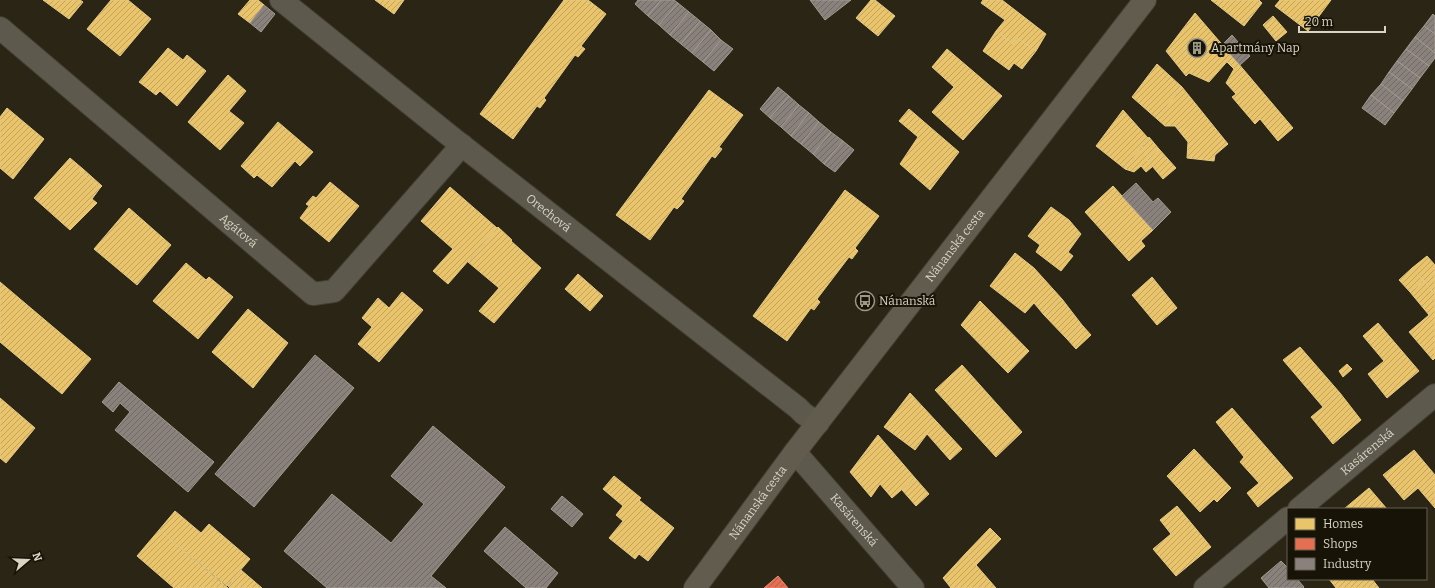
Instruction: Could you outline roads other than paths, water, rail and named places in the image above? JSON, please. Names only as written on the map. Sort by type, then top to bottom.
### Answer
[{"type":"main road","name":"Nánanská cesta","points":[[696,588],[795,452],[1144,0]]},
{"type":"street","name":"Orechová","points":[[281,0],[462,145],[804,414],[818,423]]},
{"type":"street","name":"Agátová","points":[[0,28],[313,294],[334,291],[462,145]]},
{"type":"street","name":"Kasárenská","points":[[1300,508],[1435,395]]},
{"type":"street","name":"Kasárenská","points":[[795,452],[913,588]]},
{"type":"street","points":[[1205,588],[1287,519]]},
{"type":"place","name":"Apartmány Nap","points":[[1197,48]]},
{"type":"place","name":"Nánanská","points":[[865,301]]}]
